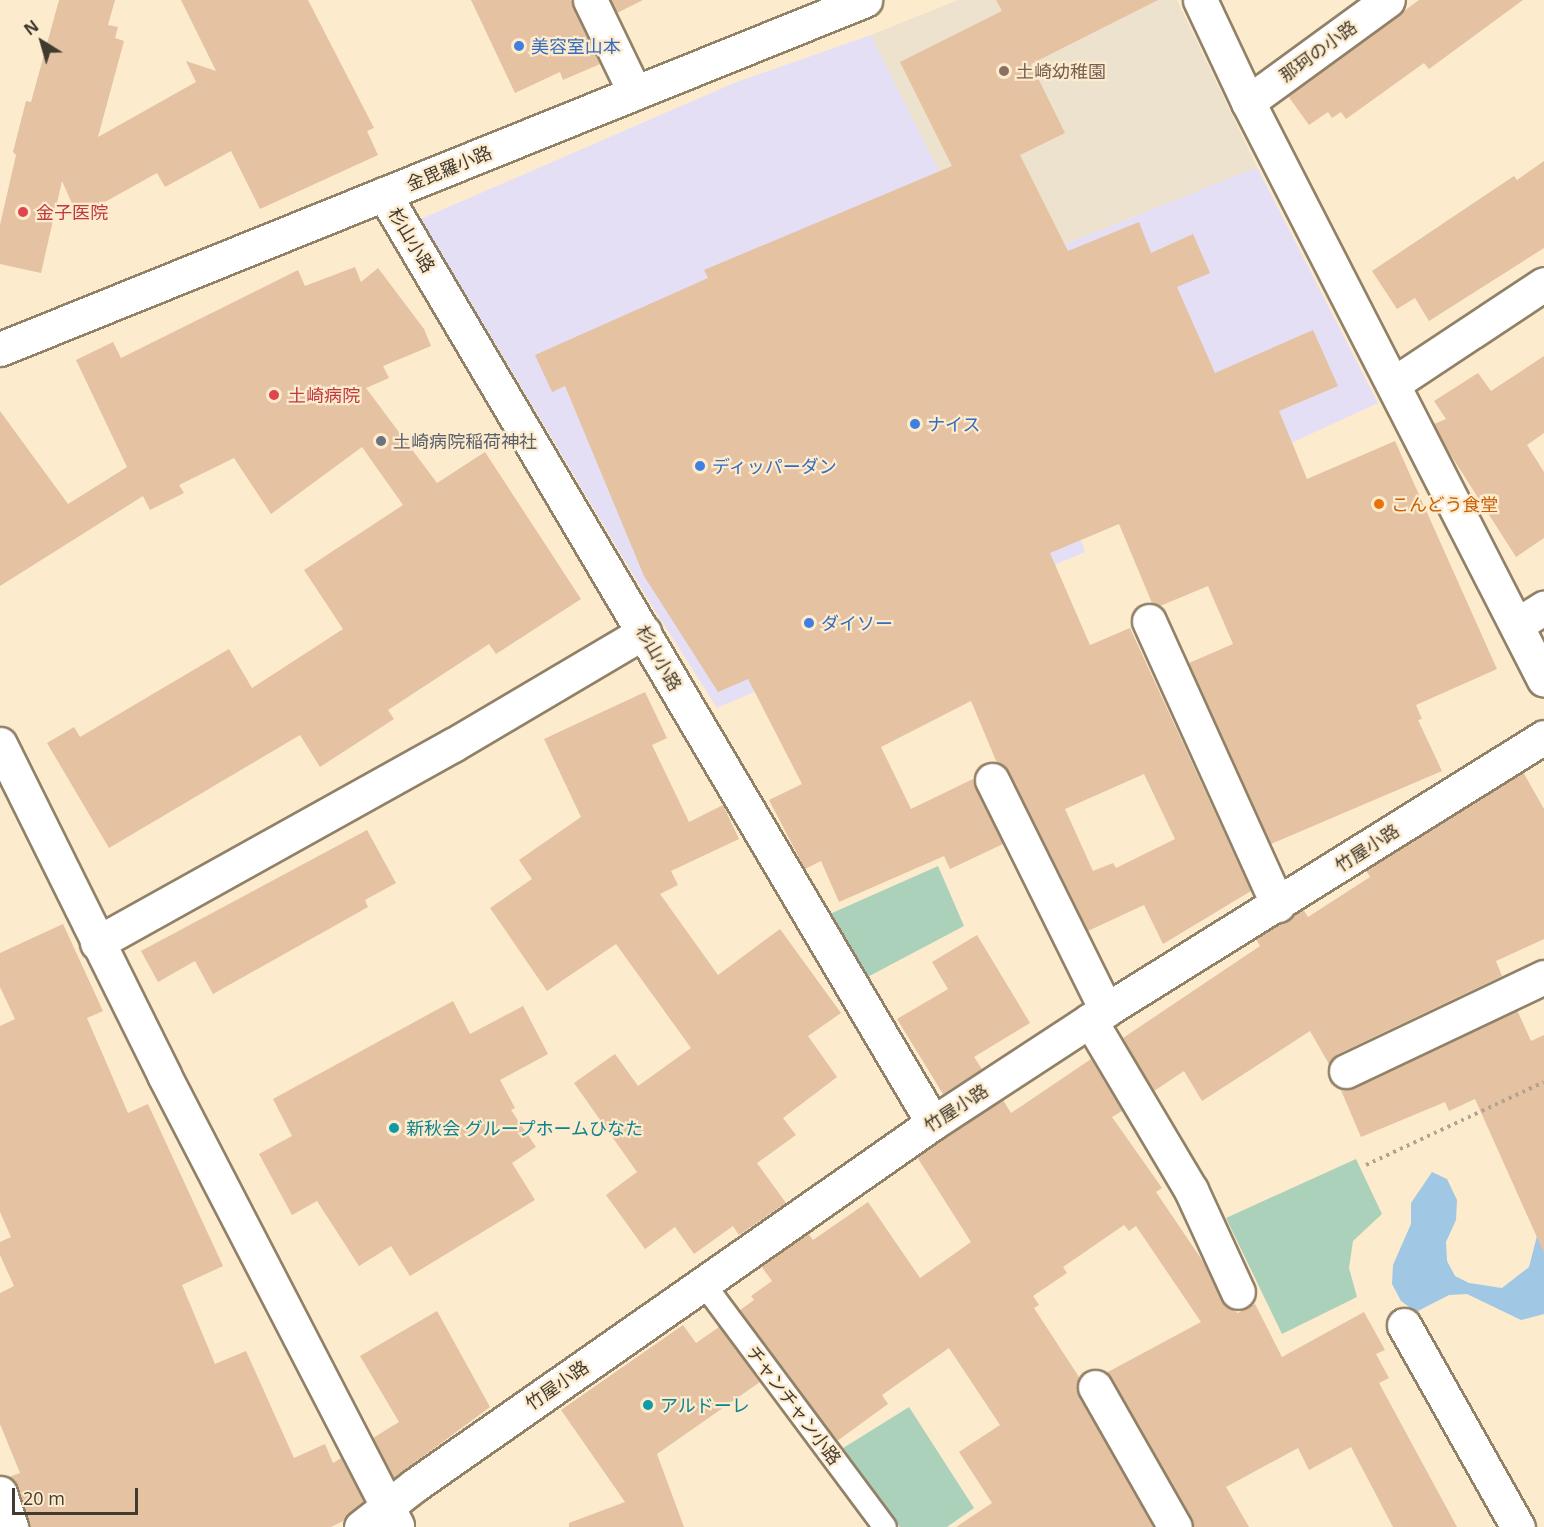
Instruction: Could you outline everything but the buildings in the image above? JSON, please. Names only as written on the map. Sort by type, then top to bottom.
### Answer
[{"type":"street","points":[[590,0],[635,93]]},
{"type":"street","name":"金毘羅小路","points":[[0,349],[865,0]]},
{"type":"street","points":[[1200,0],[1248,102],[1393,384],[1531,616],[1544,680]]},
{"type":"street","name":"那珂の小路","points":[[1248,102],[1388,0]]},
{"type":"street","name":"杉山小路","points":[[384,194],[933,1123]]},
{"type":"street","points":[[1393,384],[1544,284]]},
{"type":"street","points":[[1149,621],[1278,906]]},
{"type":"street","points":[[97,943],[453,745],[644,632]]},
{"type":"street","name":"竹屋小路","points":[[361,1527],[393,1517],[415,1485],[933,1123],[1098,1015],[1278,906],[1544,737]]},
{"type":"street","points":[[0,744],[97,943],[393,1517]]},
{"type":"street","points":[[992,780],[1098,1015],[1191,1190],[1238,1292]]},
{"type":"street","points":[[1346,1071],[1544,977]]},
{"type":"street","points":[[1404,1325],[1518,1527]]},
{"type":"street","points":[[1095,1387],[1175,1527]]},
{"type":"street","points":[[0,1493],[12,1527]]},
{"type":"lane","name":"チャンチャン小路","points":[[703,1283],[885,1527]]},
{"type":"path","points":[[1366,1165],[1544,1082]]},
{"type":"shaded area","points":[[958,0],[1177,0],[1257,167],[991,274],[871,35]]},
{"type":"shaded area","name":"ナイス","points":[[871,35],[991,274],[1257,167],[1378,403],[1081,540],[1085,552],[717,708],[649,601],[421,219],[734,83]]},
{"type":"green space","points":[[938,866],[964,926],[860,981],[823,917]]},
{"type":"green space","points":[[1356,1159],[1382,1214],[1353,1241],[1349,1268],[1357,1297],[1282,1334],[1226,1218]]},
{"type":"green space","points":[[909,1407],[974,1508],[947,1527],[900,1527],[840,1450]]},
{"type":"water","points":[[1432,1172],[1447,1179],[1457,1200],[1456,1220],[1446,1242],[1447,1261],[1455,1276],[1469,1283],[1502,1288],[1529,1267],[1537,1236],[1544,1231],[1544,1314],[1521,1320],[1467,1294],[1449,1295],[1416,1312],[1401,1301],[1392,1284],[1393,1265],[1411,1224],[1411,1203]]},
{"type":"place","name":"美容室山本","points":[[519,46]]},
{"type":"place","name":"土崎幼稚園","points":[[1004,71]]},
{"type":"place","name":"金子医院","points":[[23,212]]},
{"type":"place","name":"土崎病院","points":[[274,395]]},
{"type":"place","name":"ナイス","points":[[915,424]]},
{"type":"place","name":"土崎病院稲荷神社","points":[[381,441]]},
{"type":"place","name":"ディッパーダン","points":[[700,466]]},
{"type":"place","name":"こんどう食堂","points":[[1379,504]]},
{"type":"place","name":"ダイソー","points":[[809,623]]},
{"type":"place","name":"新秋会 グループホームひなた","points":[[394,1128]]},
{"type":"place","name":"アルドーレ","points":[[648,1405]]}]
